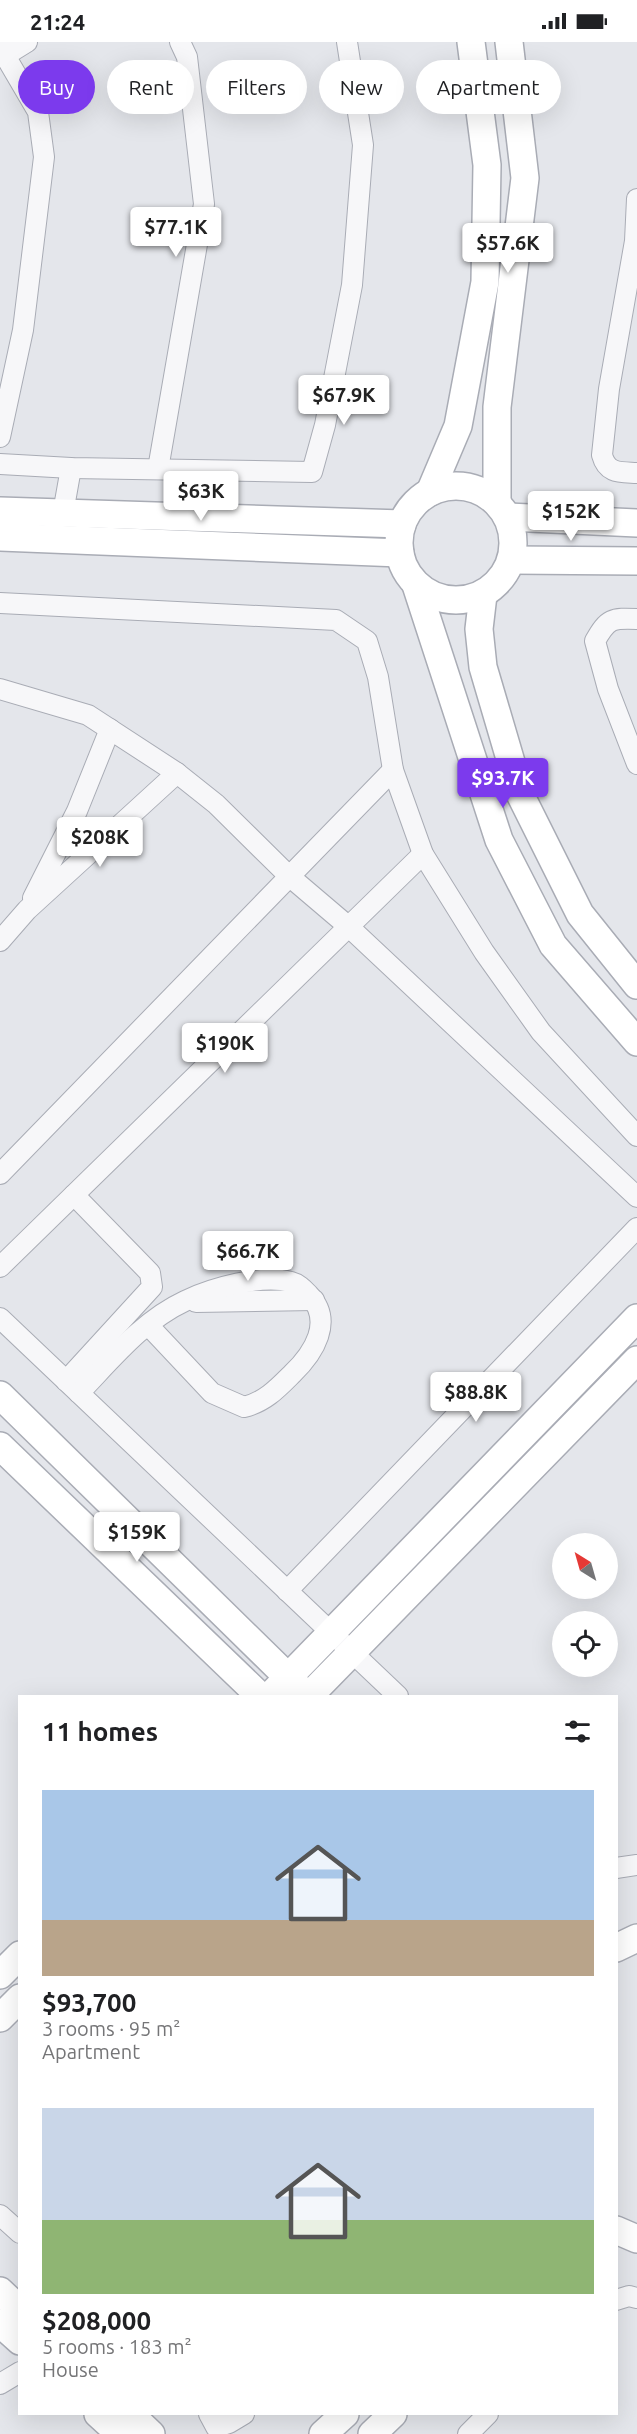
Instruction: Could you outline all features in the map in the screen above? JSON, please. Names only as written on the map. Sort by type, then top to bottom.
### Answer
[{"type":"street","points":[[0,437],[23,330],[44,157],[38,112],[3,51],[27,42]]},
{"type":"street","points":[[158,469],[204,204],[187,57],[180,42]]},
{"type":"street","points":[[0,464],[72,468],[312,472],[326,425],[352,285],[363,145],[347,42]]},
{"type":"street","points":[[430,492],[458,426],[485,282],[487,165],[471,42]]},
{"type":"street","points":[[509,42],[525,178],[497,407],[503,510],[513,534],[513,552],[508,569],[497,584],[483,595],[466,600],[448,600],[430,595],[416,585],[405,570],[400,553],[399,539],[408,511],[430,492],[448,486],[466,486],[483,492],[503,510],[637,523]]},
{"type":"street","points":[[637,199],[635,241],[609,390],[602,455],[608,467],[619,472],[637,473]]},
{"type":"street","points":[[63,513],[72,468]]},
{"type":"street","points":[[0,511],[402,524]]},
{"type":"street","points":[[0,537],[400,553]]},
{"type":"street","points":[[511,560],[637,561]]},
{"type":"street","points":[[416,585],[499,840],[552,945],[637,1042]]},
{"type":"street","points":[[483,595],[479,629],[483,667],[521,796],[580,914],[637,985]]},
{"type":"street","points":[[0,603],[336,620],[367,640],[378,677],[393,770],[423,854],[484,952],[541,1032],[637,1136]]},
{"type":"street","points":[[637,619],[614,618],[604,625],[595,640],[608,689],[637,764]]},
{"type":"street","points":[[0,689],[88,715],[177,773],[216,804],[289,876],[349,927],[637,1197]]},
{"type":"street","points":[[27,910],[77,811],[110,729]]},
{"type":"street","points":[[0,1174],[393,770]]},
{"type":"street","points":[[0,941],[27,910],[177,773]]},
{"type":"street","points":[[0,1267],[423,854]]},
{"type":"street","points":[[72,1387],[152,1287],[150,1273],[74,1195]]},
{"type":"street","points":[[287,1591],[637,1228]]},
{"type":"street","points":[[72,1387],[137,1332],[182,1302],[314,1300],[321,1311],[321,1326],[305,1361],[263,1399],[244,1407],[212,1393],[148,1325]]},
{"type":"street","points":[[0,1318],[397,1695]]},
{"type":"street","points":[[0,1395],[294,1692],[637,1318]]},
{"type":"street","points":[[341,1642],[637,1360]]},
{"type":"street","points":[[0,1446],[259,1695]]},
{"type":"street","points":[[618,1868],[637,1865]]},
{"type":"street","points":[[618,1947],[637,1938]]},
{"type":"street","points":[[0,1975],[18,1957]]},
{"type":"street","points":[[0,2018],[18,2000]]},
{"type":"street","points":[[0,2215],[18,2231]]},
{"type":"street","points":[[618,2231],[637,2239]]},
{"type":"street","points":[[0,2291],[18,2308]]},
{"type":"street","points":[[618,2299],[629,2296],[637,2298]]},
{"type":"street","points":[[0,2323],[18,2339]]},
{"type":"street","points":[[0,2384],[18,2373]]},
{"type":"street","points":[[99,2415],[120,2434]]},
{"type":"street","points":[[130,2415],[151,2434]]},
{"type":"street","points":[[210,2425],[229,2423],[242,2415]]},
{"type":"street","points":[[323,2434],[344,2415]]},
{"type":"street","points":[[372,2434],[392,2415]]},
{"type":"street","points":[[468,2434],[487,2415]]}]
